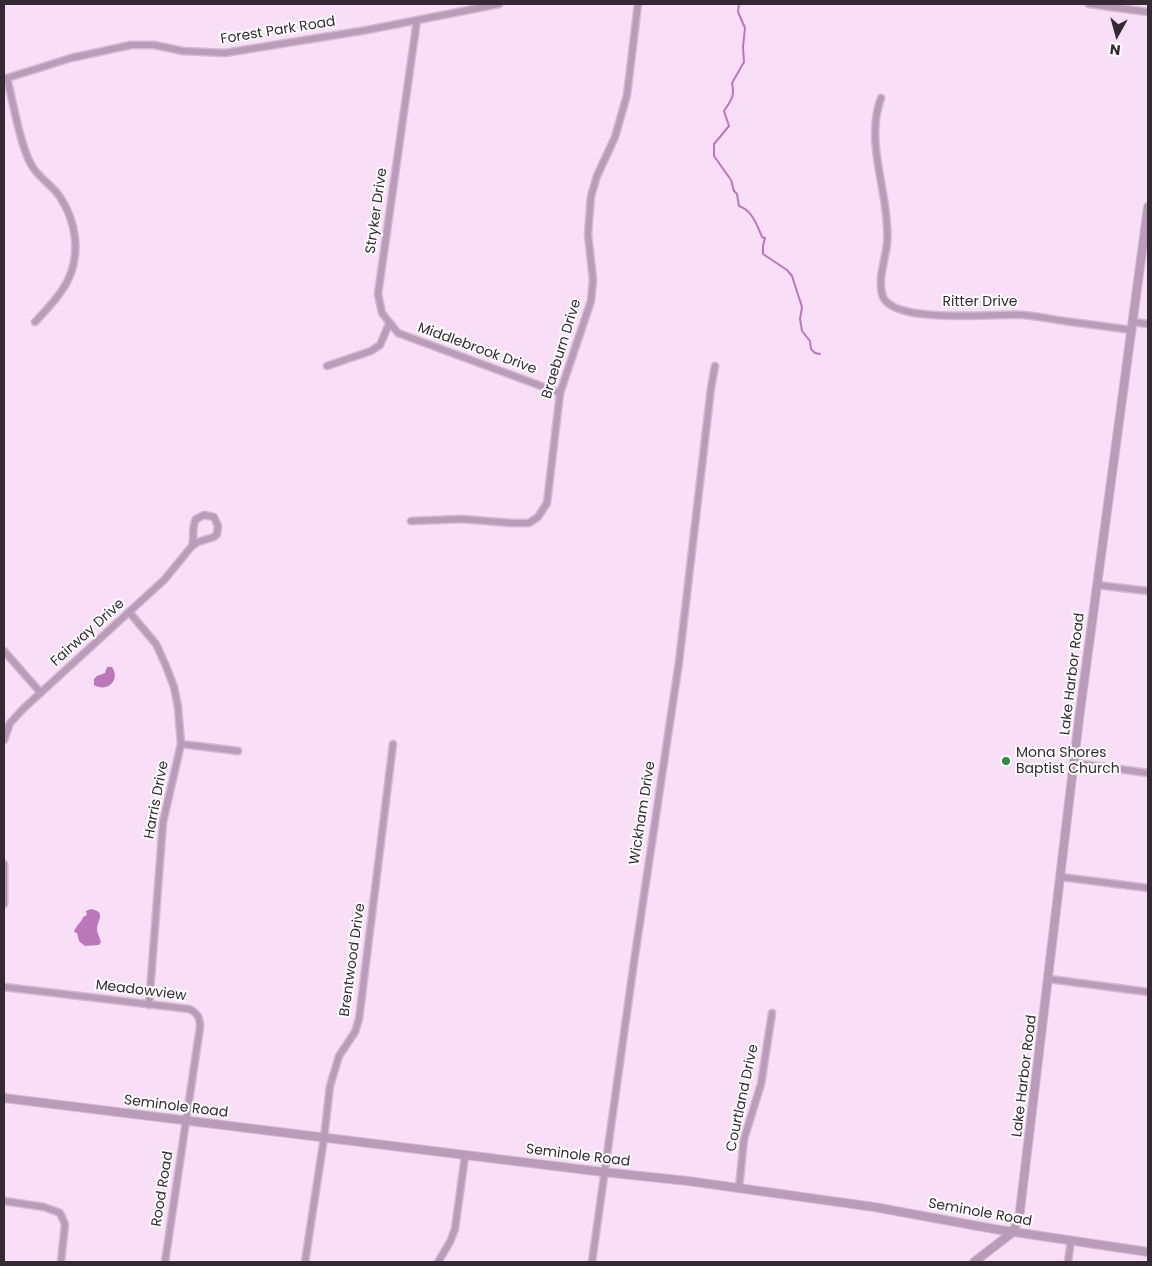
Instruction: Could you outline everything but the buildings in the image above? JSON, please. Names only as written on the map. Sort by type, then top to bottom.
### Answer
[{"type":"street","name":"Forest Park Road","points":[[6,78],[71,58],[131,46],[154,45],[183,51],[218,54],[308,40],[498,4]]},
{"type":"street","name":"Braeburn Drive","points":[[411,521],[462,519],[529,523],[538,517],[546,503],[560,393],[591,301],[593,280],[588,234],[591,196],[597,176],[615,137],[626,95],[638,4]]},
{"type":"street","points":[[1089,4],[1148,12]]},
{"type":"street","name":"Stryker Drive","points":[[389,324],[382,313],[378,294],[417,20]]},
{"type":"street","points":[[6,78],[19,127],[32,165],[45,182],[58,194],[67,208],[75,238],[73,266],[68,280],[35,322]]},
{"type":"street","name":"Ritter Drive","points":[[881,98],[876,110],[874,130],[878,172],[886,213],[887,242],[882,282],[883,296],[887,302],[899,309],[945,316],[1024,315],[1132,326],[1148,324]]},
{"type":"street","name":"Lake Harbor Road","points":[[1013,1232],[1019,1219],[1062,877],[1074,763],[1148,207]]},
{"type":"street","name":"Middlebrook Drive","points":[[389,324],[398,333],[560,393]]},
{"type":"street","points":[[327,366],[370,351],[380,345],[389,324]]},
{"type":"street","name":"Wickham Drive","points":[[592,1262],[679,662],[711,388],[716,366]]},
{"type":"street","name":"Fairway Drive","points":[[4,740],[10,723],[164,580],[192,546],[217,534],[218,526],[214,518],[204,514],[196,519],[193,524],[192,546]]},
{"type":"street","points":[[1097,585],[1148,591]]},
{"type":"street","name":"Harris Drive","points":[[130,613],[156,644],[166,666],[174,687],[178,707],[181,744],[163,822],[149,1005]]},
{"type":"street","points":[[4,651],[41,693]]},
{"type":"street","points":[[181,744],[238,751]]},
{"type":"street","name":"Brentwood Drive","points":[[305,1262],[330,1086],[339,1056],[355,1032],[359,1018],[393,744]]},
{"type":"street","points":[[1074,763],[1148,773]]},
{"type":"street","points":[[4,864],[4,904]]},
{"type":"street","points":[[1062,877],[1148,888]]},
{"type":"street","points":[[1049,979],[1148,992]]},
{"type":"street","name":"Meadowview","points":[[4,987],[189,1009],[196,1013],[199,1016],[200,1027],[186,1120]]},
{"type":"street","name":"Courtland Drive","points":[[738,1188],[744,1139],[761,1084],[772,1013]]},
{"type":"street","name":"Seminole Road","points":[[4,1098],[466,1156],[688,1181],[874,1208],[1013,1232],[1148,1252]]},
{"type":"street","name":"Rood Road","points":[[165,1262],[186,1120]]},
{"type":"street","points":[[441,1261],[455,1229],[466,1156]]},
{"type":"street","points":[[4,1201],[44,1207],[60,1213],[65,1224],[61,1262]]},
{"type":"street","points":[[974,1262],[1013,1232]]},
{"type":"street","points":[[1068,1262],[1071,1240]]},
{"type":"shaded area","points":[[107,667],[112,667],[115,676],[114,681],[104,687],[94,685],[94,679],[105,673]]},
{"type":"shaded area","points":[[91,909],[99,912],[100,915],[97,932],[101,942],[99,945],[85,946],[79,941],[77,933],[74,932],[83,917],[87,915],[86,911]]},
{"type":"waterway","points":[[739,4],[738,12],[745,28],[744,62],[732,83],[733,95],[724,111],[729,126],[714,144],[714,156],[731,180],[734,191],[737,194],[739,206],[751,214],[762,237],[765,238],[763,254],[787,270],[792,276],[802,307],[800,319],[802,331],[810,341],[811,349],[815,353],[820,354]]},
{"type":"place","name":"Mona Shores Baptist Church","points":[[1006,761]]}]
